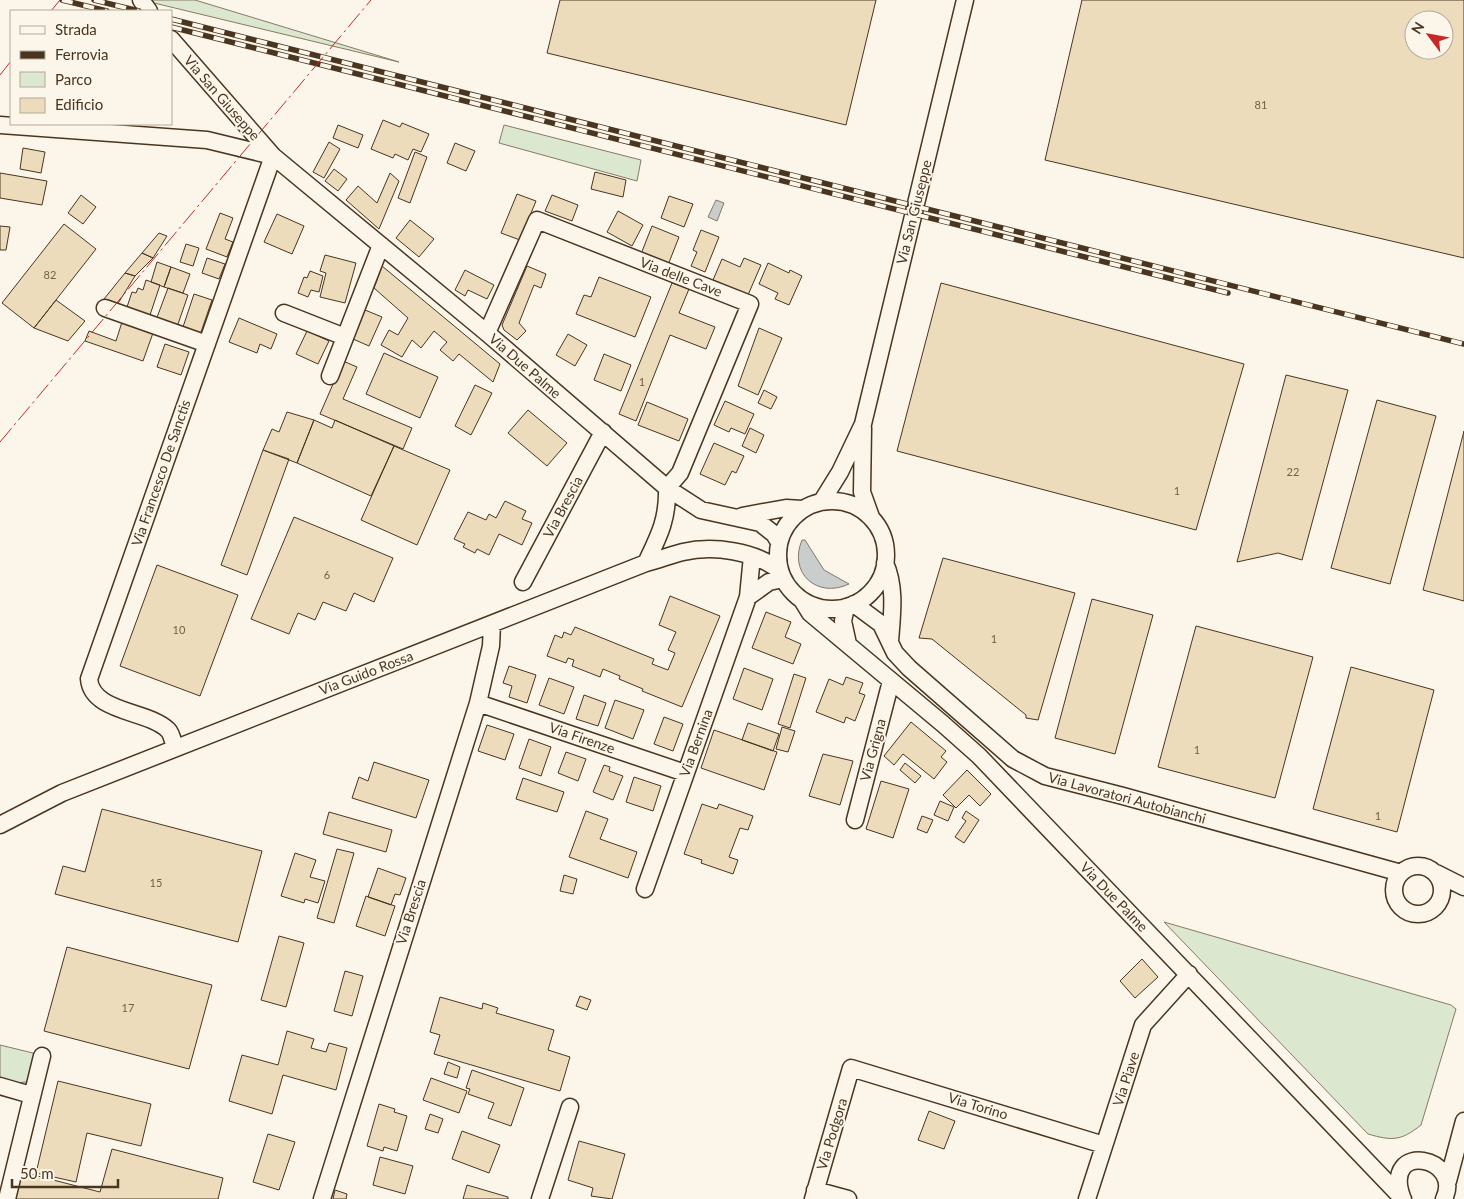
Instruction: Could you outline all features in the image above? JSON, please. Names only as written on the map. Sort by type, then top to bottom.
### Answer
[{"type":"street","name":"Via San Giuseppe","points":[[822,501],[840,472],[863,424],[965,0]]},
{"type":"street","name":"Via San Giuseppe","points":[[172,40],[273,156]]},
{"type":"street","points":[[0,125],[207,140],[273,156]]},
{"type":"street","name":"Via Due Palme","points":[[273,156],[487,333],[667,488],[701,510],[760,523],[774,534],[779,543]]},
{"type":"street","name":"Via Francesco De Sanctis","points":[[175,748],[169,731],[155,722],[102,700],[92,691],[89,679],[273,156]]},
{"type":"street","name":"Via delle Cave","points":[[487,333],[537,220],[750,304],[680,473],[667,488]]},
{"type":"street","points":[[330,376],[381,245]]},
{"type":"street","points":[[105,308],[207,344]]},
{"type":"street","points":[[284,313],[345,336]]},
{"type":"street","name":"Via San Giuseppe","points":[[863,424],[862,492],[871,517]]},
{"type":"street","name":"Via Brescia","points":[[523,582],[603,432]]},
{"type":"street","points":[[646,563],[660,534],[668,510],[667,488]]},
{"type":"street","points":[[850,606],[826,609],[802,600],[795,595],[782,575],[779,543],[784,530],[802,509],[822,501],[844,502],[858,507],[871,517],[881,531],[884,542],[885,563],[890,575],[892,588],[890,641]]},
{"type":"street","name":"Via Due Palme","points":[[732,517],[786,508],[802,509]]},
{"type":"street","name":"Via Guido Rossa","points":[[746,555],[779,543]]},
{"type":"street","name":"Via Guido Rossa","points":[[0,825],[62,793],[646,563],[696,550],[746,555],[772,564],[782,575]]},
{"type":"street","name":"Via Bernina","points":[[645,889],[748,597],[746,555]]},
{"type":"street","points":[[848,644],[843,621],[850,606],[875,587],[885,563]]},
{"type":"street","points":[[748,597],[782,575]]},
{"type":"street","name":"Via Due Palme","points":[[802,600],[810,613],[979,756],[1402,1198]]},
{"type":"street","name":"Via Lavoratori Autobianchi","points":[[850,606],[881,624],[901,660],[927,684],[1014,759],[1045,776],[1382,868],[1397,880]]},
{"type":"street","name":"Via Brescia","points":[[322,1199],[478,703],[491,646],[492,624]]},
{"type":"street","name":"Via Grigna","points":[[855,820],[891,681]]},
{"type":"street","name":"Via Firenze","points":[[478,703],[685,773]]},
{"type":"street","points":[[1414,866],[1422,866],[1450,883],[1439,903],[1426,914],[1410,914],[1397,904],[1397,880],[1414,866]]},
{"type":"street","name":"Via Piave","points":[[1087,1199],[1143,1025],[1189,974]]},
{"type":"street","points":[[7,1199],[31,1094],[42,1056]]},
{"type":"street","name":"Via Torino","points":[[851,1068],[1104,1145]]},
{"type":"street","name":"Via Podgora","points":[[814,1194],[851,1068]]},
{"type":"street","points":[[0,1086],[31,1094]]},
{"type":"street","points":[[540,1199],[570,1107]]},
{"type":"street","points":[[1430,1160],[1461,1134]]},
{"type":"street","points":[[1444,1199],[1448,1192],[1448,1181],[1461,1134]]},
{"type":"street","points":[[1403,1170],[1416,1160],[1430,1160],[1443,1168],[1448,1181]]},
{"type":"street","name":"Via Due Palme","points":[[1369,1163],[1387,1171],[1403,1170],[1398,1184],[1402,1198]]},
{"type":"street","points":[[814,1194],[848,1199]]},
{"type":"green space","points":[[152,0],[195,0],[399,62],[154,3]]},
{"type":"green space","points":[[504,125],[641,160],[637,181],[499,143]]},
{"type":"green space","points":[[1164,922],[1451,1005],[1456,1009],[1421,1125],[1402,1137],[1384,1138],[1368,1134]]},
{"type":"green space","points":[[0,1045],[37,1054],[31,1077],[26,1082],[15,1083],[0,1079]]},
{"type":"shaded area","points":[[716,200],[724,203],[717,221],[708,217]]},
{"type":"shaded area","points":[[802,540],[805,540],[824,570],[849,584],[837,588],[826,588],[808,580],[802,572],[799,563]]},
{"type":"building","points":[[560,0],[876,0],[846,125],[547,53]]},
{"type":"building","points":[[1082,0],[1464,0],[1464,258],[1045,160]]},
{"type":"building","points":[[383,120],[400,127],[402,123],[429,134],[421,152],[413,149],[408,160],[395,154],[393,158],[371,149]]},
{"type":"building","points":[[338,125],[363,135],[358,148],[333,138]]},
{"type":"building","points":[[329,142],[340,149],[324,178],[313,172]]},
{"type":"building","points":[[455,143],[475,151],[466,171],[447,163]]},
{"type":"building","points":[[23,148],[45,152],[41,173],[20,169]]},
{"type":"building","points":[[415,152],[427,157],[410,203],[398,198]]},
{"type":"building","points":[[334,169],[347,179],[338,191],[325,181]]},
{"type":"building","points":[[595,172],[626,180],[623,197],[591,189]]},
{"type":"building","points":[[0,173],[47,181],[42,205],[0,198]]},
{"type":"building","points":[[390,173],[399,181],[379,229],[346,200],[358,186],[377,203]]},
{"type":"building","points":[[517,194],[536,201],[520,240],[501,233]]},
{"type":"building","points":[[81,195],[96,207],[83,224],[68,213]]},
{"type":"building","points":[[552,195],[578,205],[572,221],[545,211]]},
{"type":"building","points":[[669,196],[693,204],[684,227],[661,218]]},
{"type":"building","points":[[618,211],[643,225],[632,246],[607,232]]},
{"type":"building","points":[[220,213],[233,218],[225,239],[233,242],[227,257],[206,249]]},
{"type":"building","points":[[277,214],[304,226],[292,254],[264,242]]},
{"type":"building","points":[[410,220],[434,239],[419,257],[396,238]]},
{"type":"building","points":[[64,224],[96,249],[34,328],[2,303]]},
{"type":"building","points":[[0,226],[10,227],[6,250],[0,250]]},
{"type":"building","points":[[652,226],[679,237],[668,265],[641,254]]},
{"type":"building","points":[[701,230],[719,237],[705,272],[691,266],[697,252],[693,250]]},
{"type":"building","points":[[159,233],[167,236],[153,258],[142,253]]},
{"type":"building","points":[[186,244],[199,248],[193,266],[180,262]]},
{"type":"building","points":[[142,253],[153,258],[135,276],[125,273]]},
{"type":"building","points":[[325,255],[356,263],[345,303],[320,297],[326,273],[320,271]]},
{"type":"building","points":[[207,258],[225,264],[219,279],[202,273]]},
{"type":"building","points":[[744,258],[761,265],[748,295],[713,280],[722,259],[740,267]]},
{"type":"building","points":[[157,262],[171,267],[164,287],[151,282]]},
{"type":"building","points":[[768,263],[789,273],[790,270],[802,276],[789,305],[775,299],[778,293],[759,284]]},
{"type":"building","points":[[382,266],[500,364],[493,382],[459,354],[453,361],[440,350],[447,342],[434,331],[421,348],[412,340],[402,357],[381,345],[389,330],[398,335],[408,318],[374,288]]},
{"type":"building","points":[[527,266],[546,274],[541,288],[534,285],[519,323],[526,331],[517,340],[504,330],[502,325]]},
{"type":"building","points":[[171,267],[190,274],[183,293],[164,287]]},
{"type":"building","points":[[465,270],[494,285],[487,299],[468,290],[465,296],[455,290]]},
{"type":"building","points":[[310,271],[323,276],[319,292],[311,290],[308,297],[298,293],[304,277],[307,278]]},
{"type":"building","points":[[125,273],[135,276],[117,305],[104,299]]},
{"type":"building","points":[[599,277],[651,297],[635,337],[576,314],[584,295],[591,297]]},
{"type":"building","points":[[146,280],[160,285],[149,318],[126,310],[132,292],[136,293],[138,288],[143,290]]},
{"type":"building","points":[[672,283],[689,289],[679,313],[715,327],[706,349],[670,335],[636,421],[619,414]]},
{"type":"building","points":[[941,283],[1244,364],[1196,530],[897,451]]},
{"type":"building","points":[[168,288],[188,295],[177,327],[156,320]]},
{"type":"building","points":[[194,294],[212,300],[200,335],[182,330]]},
{"type":"building","points":[[56,300],[85,321],[68,341],[34,328]]},
{"type":"building","points":[[365,310],[382,317],[369,346],[353,339]]},
{"type":"building","points":[[239,318],[277,334],[271,349],[260,344],[257,353],[229,342]]},
{"type":"building","points":[[122,322],[153,333],[143,361],[85,341],[89,331],[116,341]]},
{"type":"building","points":[[759,328],[782,338],[758,395],[738,386]]},
{"type":"building","points":[[307,331],[329,341],[318,364],[296,354]]},
{"type":"building","points":[[568,334],[587,345],[575,366],[556,355]]},
{"type":"building","points":[[165,344],[189,352],[181,375],[157,367]]},
{"type":"building","points":[[384,353],[438,377],[420,418],[366,394]]},
{"type":"building","points":[[604,354],[631,365],[621,391],[594,380]]},
{"type":"building","points":[[343,361],[357,367],[343,399],[412,428],[403,449],[320,414]]},
{"type":"building","points":[[1286,375],[1348,390],[1302,560],[1278,553],[1237,562]]},
{"type":"building","points":[[475,385],[492,393],[471,435],[455,426]]},
{"type":"building","points":[[764,390],[777,397],[771,409],[758,403]]},
{"type":"building","points":[[1377,400],[1436,416],[1390,584],[1331,568]]},
{"type":"building","points":[[725,401],[754,414],[745,434],[731,428],[729,432],[714,425]]},
{"type":"building","points":[[647,402],[688,419],[679,441],[638,425]]},
{"type":"building","points":[[528,410],[567,443],[547,466],[508,433]]},
{"type":"building","points":[[287,412],[314,420],[297,463],[263,450],[272,429],[279,432]]},
{"type":"building","points":[[314,420],[332,428],[335,420],[394,446],[371,496],[297,463]]},
{"type":"building","points":[[750,428],[764,435],[756,453],[742,446]]},
{"type":"building","points":[[1464,431],[1464,601],[1423,590]]},
{"type":"building","points":[[714,443],[744,456],[736,473],[732,471],[725,485],[700,474]]},
{"type":"building","points":[[394,446],[450,470],[417,545],[361,520]]},
{"type":"building","points":[[263,450],[289,459],[247,575],[221,565]]},
{"type":"building","points":[[505,501],[526,511],[522,519],[532,523],[522,545],[499,534],[489,555],[477,549],[475,553],[463,547],[465,544],[454,539],[468,512],[486,520],[489,514],[496,518]]},
{"type":"building","points":[[294,517],[393,558],[374,602],[354,593],[346,611],[323,602],[315,620],[298,613],[289,634],[251,619]]},
{"type":"building","points":[[943,558],[1075,593],[1038,720],[1026,718],[1026,715],[932,639],[919,638]]},
{"type":"building","points":[[157,565],[238,595],[200,696],[120,666]]},
{"type":"building","points":[[670,596],[720,616],[682,707],[642,691],[643,689],[619,679],[620,676],[603,669],[600,677],[572,666],[574,660],[568,658],[566,663],[547,656],[555,635],[562,638],[564,632],[571,635],[575,627],[654,659],[652,664],[668,670],[675,653],[668,650],[676,632],[659,625]]},
{"type":"building","points":[[1092,599],[1153,615],[1115,754],[1055,738]]},
{"type":"building","points":[[766,612],[791,622],[785,637],[801,644],[793,664],[752,648]]},
{"type":"building","points":[[1196,626],[1313,657],[1275,798],[1158,767]]},
{"type":"building","points":[[509,666],[536,675],[527,703],[509,697],[512,686],[503,683]]},
{"type":"building","points":[[1351,667],[1434,690],[1397,832],[1313,809]]},
{"type":"building","points":[[744,668],[773,679],[762,710],[733,699]]},
{"type":"building","points":[[794,674],[806,678],[790,728],[778,724]]},
{"type":"building","points":[[846,677],[863,683],[859,693],[865,695],[855,721],[846,717],[844,723],[816,712],[829,679],[843,685]]},
{"type":"building","points":[[549,678],[574,687],[564,714],[539,705]]},
{"type":"building","points":[[584,695],[606,703],[598,726],[576,719]]},
{"type":"building","points":[[615,700],[644,710],[633,739],[605,728]]},
{"type":"building","points":[[664,717],[683,724],[673,751],[654,744]]},
{"type":"building","points":[[911,722],[946,751],[941,757],[947,762],[934,779],[903,754],[894,765],[884,756]]},
{"type":"building","points":[[748,723],[779,734],[773,751],[742,740]]},
{"type":"building","points":[[487,725],[514,734],[505,760],[478,751]]},
{"type":"building","points":[[782,727],[795,731],[788,752],[776,749]]},
{"type":"building","points":[[714,730],[777,752],[764,790],[701,768]]},
{"type":"building","points":[[529,739],[551,747],[541,776],[519,768]]},
{"type":"building","points":[[566,752],[586,759],[578,781],[558,773]]},
{"type":"building","points":[[823,754],[853,761],[840,805],[809,796]]},
{"type":"building","points":[[374,762],[429,780],[416,818],[352,798],[359,777],[368,781]]},
{"type":"building","points":[[905,763],[921,776],[915,783],[900,770]]},
{"type":"building","points":[[604,765],[610,767],[609,771],[623,776],[613,800],[593,792]]},
{"type":"building","points":[[967,770],[991,794],[980,806],[969,795],[956,808],[943,795]]},
{"type":"building","points":[[634,777],[661,786],[653,811],[626,802]]},
{"type":"building","points":[[523,778],[564,792],[557,812],[516,799]]},
{"type":"building","points":[[881,781],[909,789],[893,838],[866,829]]},
{"type":"building","points":[[940,801],[954,807],[948,821],[934,815]]},
{"type":"building","points":[[702,804],[717,809],[719,804],[753,816],[748,830],[740,828],[729,857],[738,860],[733,874],[701,863],[702,860],[684,854]]},
{"type":"building","points":[[102,809],[262,851],[238,942],[55,894],[63,866],[85,872]]},
{"type":"building","points":[[586,811],[608,819],[600,839],[637,852],[628,878],[569,857]]},
{"type":"building","points":[[966,811],[979,820],[964,843],[955,837],[966,821],[962,818]]},
{"type":"building","points":[[329,812],[392,830],[386,852],[323,834]]},
{"type":"building","points":[[922,816],[933,820],[927,833],[917,829]]},
{"type":"building","points":[[337,849],[354,853],[334,923],[317,918]]},
{"type":"building","points":[[295,853],[316,860],[310,877],[325,881],[318,903],[305,899],[304,903],[281,896]]},
{"type":"building","points":[[378,868],[406,878],[400,895],[395,894],[391,905],[368,897]]},
{"type":"building","points":[[564,875],[577,879],[573,894],[560,891]]},
{"type":"building","points":[[366,896],[395,906],[385,936],[356,926]]},
{"type":"building","points":[[279,936],[304,943],[286,1007],[261,1000]]},
{"type":"building","points":[[67,947],[212,985],[189,1069],[44,1031]]},
{"type":"building","points":[[1142,959],[1158,977],[1135,998],[1120,981]]},
{"type":"building","points":[[345,971],[363,976],[352,1016],[334,1011]]},
{"type":"building","points":[[580,996],[591,1000],[587,1010],[576,1006]]},
{"type":"building","points":[[440,997],[482,1009],[483,1003],[498,1008],[496,1013],[554,1030],[548,1050],[570,1057],[560,1091],[434,1054],[440,1035],[430,1032]]},
{"type":"building","points":[[287,1031],[314,1039],[311,1048],[326,1052],[329,1043],[347,1048],[336,1090],[283,1075],[272,1114],[229,1101],[242,1055],[278,1065]]},
{"type":"building","points":[[448,1062],[460,1067],[457,1078],[444,1074]]},
{"type":"building","points":[[472,1070],[524,1088],[511,1126],[488,1118],[494,1103],[468,1094],[470,1089],[466,1088]]},
{"type":"building","points":[[431,1078],[467,1091],[459,1113],[423,1100]]},
{"type":"building","points":[[58,1081],[151,1104],[141,1146],[87,1133],[76,1182],[36,1173]]},
{"type":"building","points":[[379,1104],[395,1109],[394,1112],[407,1116],[397,1151],[384,1147],[383,1151],[367,1146]]},
{"type":"building","points":[[929,1111],[955,1121],[944,1149],[918,1140]]},
{"type":"building","points":[[430,1114],[443,1119],[438,1133],[425,1129]]},
{"type":"building","points":[[462,1131],[500,1145],[489,1173],[452,1159]]},
{"type":"building","points":[[268,1134],[295,1142],[279,1190],[253,1182]]},
{"type":"building","points":[[579,1141],[625,1154],[612,1199],[591,1196],[593,1188],[568,1180]]},
{"type":"building","points":[[112,1149],[223,1178],[218,1199],[15,1199],[22,1172],[100,1192]]},
{"type":"building","points":[[380,1157],[413,1166],[405,1194],[373,1185]]},
{"type":"building","points":[[467,1185],[508,1197],[508,1199],[463,1199]]},
{"type":"building","points":[[335,1190],[347,1194],[346,1199],[333,1199]]},
{"type":"railway","points":[[62,0],[103,10]]},
{"type":"railway","points":[[94,0],[135,10]]},
{"type":"railway","points":[[172,19],[1464,344]]},
{"type":"railway","points":[[172,27],[1228,293]]},
{"type":"power","points":[[52,10],[60,0]]},
{"type":"power","points":[[0,442],[371,0]]},
{"type":"power","points":[[0,75],[10,62]]}]
